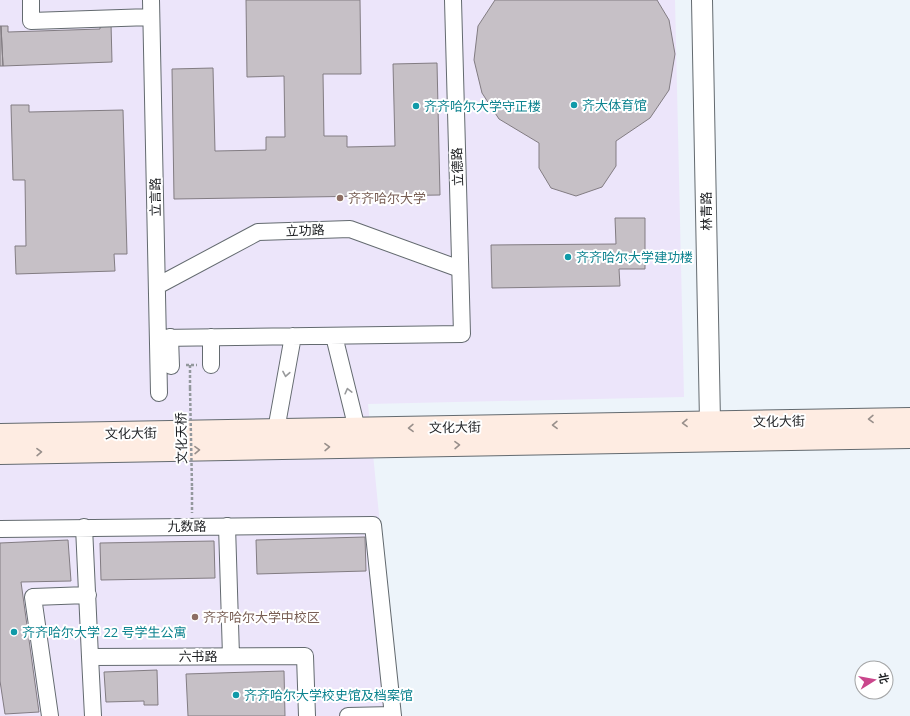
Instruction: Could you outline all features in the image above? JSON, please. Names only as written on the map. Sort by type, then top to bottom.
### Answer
[{"type":"main road","name":"文化大街","points":[[0,435],[910,419]]},
{"type":"main road","name":"文化大街","points":[[0,453],[910,437]]},
{"type":"street","points":[[31,0],[31,21],[151,17]]},
{"type":"street","name":"立言路","points":[[151,0],[157,286],[164,338],[159,393]]},
{"type":"street","name":"立德路","points":[[334,336],[462,334],[453,0]]},
{"type":"street","name":"林青路","points":[[702,0],[710,422]]},
{"type":"street","name":"立功路","points":[[157,286],[258,232],[350,229],[460,269]]},
{"type":"street","points":[[276,430],[293,336]]},
{"type":"street","points":[[171,366],[164,338],[334,336],[357,429]]},
{"type":"street","points":[[211,337],[212,365]]},
{"type":"street","name":"九数路","points":[[0,529],[84,527],[169,521],[374,525],[393,715]]},
{"type":"street","points":[[217,522],[231,656]]},
{"type":"street","points":[[84,527],[93,716]]},
{"type":"street","points":[[50,716],[33,597],[88,595]]},
{"type":"street","name":"六书路","points":[[90,657],[305,656],[307,716]]},
{"type":"street","points":[[348,716],[393,715]]},
{"type":"path","name":"文化天桥","points":[[190,365],[192,514]]},
{"type":"path","points":[[171,366],[212,365]]},
{"type":"shaded area","name":"齐齐哈尔大学","points":[[0,0],[675,0],[684,397],[368,404],[399,716],[0,716]]},
{"type":"building","name":"齐齐哈尔大学守正楼","points":[[246,0],[360,0],[361,74],[323,74],[324,136],[347,136],[347,147],[395,146],[393,64],[437,63],[440,195],[174,199],[172,69],[213,68],[215,151],[266,150],[266,137],[285,137],[284,76],[247,77]]},
{"type":"building","name":"齐大体育馆","points":[[495,0],[657,0],[669,20],[675,54],[669,90],[650,118],[616,141],[616,166],[602,187],[576,196],[551,188],[539,168],[539,143],[499,119],[482,93],[474,60],[478,26]]},
{"type":"building","points":[[111,23],[112,62],[3,66],[1,26],[8,26],[8,32],[100,29],[100,24]]},
{"type":"building","points":[[1,26],[3,66],[0,66]]},
{"type":"building","points":[[11,105],[29,105],[29,112],[123,110],[127,254],[114,254],[115,271],[16,274],[15,246],[26,246],[25,180],[13,180]]},
{"type":"building","name":"齐齐哈尔大学建功楼","points":[[615,218],[645,218],[645,269],[619,269],[620,286],[492,288],[491,245],[616,244]]},
{"type":"building","points":[[365,537],[366,571],[257,574],[256,540]]},
{"type":"building","name":"齐齐哈尔大学 22 号学生公寓","points":[[68,540],[71,581],[21,582],[39,712],[5,714],[0,681],[0,543]]},
{"type":"building","points":[[214,541],[215,578],[101,580],[100,543]]},
{"type":"building","points":[[157,670],[158,705],[144,705],[144,701],[106,702],[104,672]]},
{"type":"building","name":"齐齐哈尔大学校史馆及档案馆","points":[[284,671],[285,716],[188,716],[186,674]]},
{"type":"place","name":"齐大体育馆","points":[[574,105]]},
{"type":"place","name":"齐齐哈尔大学守正楼","points":[[416,106]]},
{"type":"place","name":"齐齐哈尔大学","points":[[340,198]]},
{"type":"place","name":"齐齐哈尔大学建功楼","points":[[568,257]]},
{"type":"place","name":"齐齐哈尔大学中校区","points":[[195,617]]},
{"type":"place","name":"齐齐哈尔大学 22 号学生公寓","points":[[14,632]]},
{"type":"place","name":"齐齐哈尔大学校史馆及档案馆","points":[[236,695]]}]
